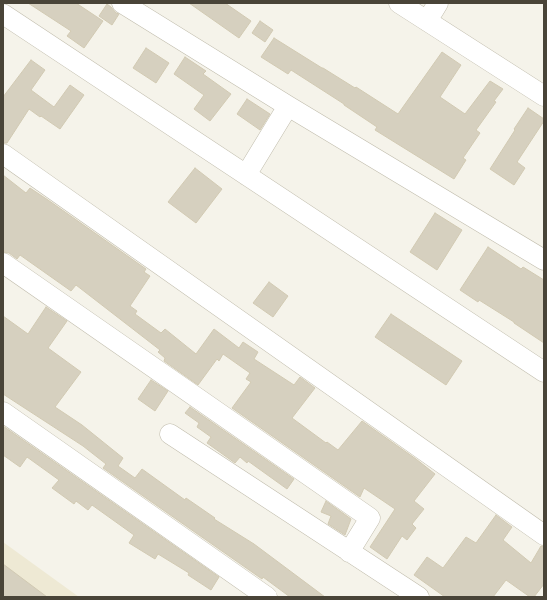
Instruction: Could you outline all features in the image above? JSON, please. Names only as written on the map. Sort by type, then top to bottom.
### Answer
[{"type":"street","points":[[122,3],[288,106],[544,260]]},
{"type":"street","points":[[399,3],[544,96]]},
{"type":"street","points":[[427,21],[438,3]]},
{"type":"street","points":[[3,14],[544,372]]},
{"type":"street","points":[[246,175],[288,106]]},
{"type":"street","points":[[3,154],[544,534]]},
{"type":"street","points":[[3,263],[370,518],[349,552]]},
{"type":"street","points":[[3,412],[267,597]]},
{"type":"street","points":[[170,434],[419,597]]},
{"type":"shaded area","points":[[3,542],[79,597],[3,597]]},
{"type":"building","points":[[28,3],[76,3],[103,21],[84,48],[67,36],[71,31]]},
{"type":"building","points":[[189,3],[225,3],[251,21],[239,38]]},
{"type":"building","points":[[107,4],[119,14],[112,25],[99,16]]},
{"type":"building","points":[[260,21],[273,30],[265,42],[252,33]]},
{"type":"building","points":[[274,38],[398,114],[442,52],[461,65],[440,97],[465,114],[490,81],[503,89],[494,101],[496,102],[476,130],[480,133],[463,158],[466,160],[454,179],[375,130],[377,127],[291,70],[288,74],[261,57]]},
{"type":"building","points":[[146,48],[169,63],[156,83],[133,68]]},
{"type":"building","points":[[185,57],[206,71],[203,74],[231,94],[210,121],[194,109],[204,95],[174,74]]},
{"type":"building","points":[[31,60],[45,70],[31,90],[54,107],[70,85],[84,95],[60,129],[29,109],[7,143],[3,143],[3,97]]},
{"type":"building","points":[[247,99],[270,114],[260,130],[237,114]]},
{"type":"building","points":[[528,108],[544,119],[544,121],[517,162],[525,168],[514,185],[490,169]]},
{"type":"building","points":[[195,168],[222,189],[196,223],[168,202]]},
{"type":"building","points":[[3,175],[26,193],[30,188],[146,269],[144,272],[150,276],[130,306],[137,311],[135,314],[161,333],[165,329],[196,354],[214,329],[239,348],[243,342],[258,352],[254,359],[294,385],[300,377],[315,388],[292,418],[326,443],[327,442],[338,450],[362,421],[435,474],[414,501],[424,509],[412,524],[416,528],[407,540],[402,536],[387,559],[370,547],[395,509],[364,488],[360,497],[232,408],[251,382],[246,379],[250,373],[223,354],[219,361],[217,359],[198,385],[164,361],[165,358],[158,352],[160,350],[76,285],[71,291],[20,255],[17,259],[9,253],[3,252]]},
{"type":"building","points":[[435,213],[462,230],[437,270],[410,252]]},
{"type":"building","points":[[488,247],[521,269],[523,267],[544,280],[544,343],[514,322],[460,290]]},
{"type":"building","points":[[269,282],[288,296],[273,317],[253,303]]},
{"type":"building","points":[[46,307],[67,321],[48,348],[81,372],[55,407],[82,425],[123,458],[118,466],[135,478],[142,469],[185,500],[186,498],[215,518],[214,519],[254,544],[325,597],[290,597],[103,468],[106,464],[83,446],[3,394],[3,316],[28,334]]},
{"type":"building","points":[[391,314],[462,361],[446,385],[375,337]]},
{"type":"building","points":[[151,380],[168,391],[155,411],[138,399]]},
{"type":"building","points":[[190,407],[294,479],[287,489],[248,461],[247,463],[240,457],[235,463],[207,443],[211,437],[197,427],[199,423],[185,413]]},
{"type":"building","points":[[3,426],[219,577],[211,590],[188,575],[189,573],[158,554],[155,559],[129,543],[134,535],[92,505],[88,510],[76,501],[74,504],[52,488],[59,480],[27,457],[20,467],[3,455]]},
{"type":"building","points":[[326,501],[351,519],[345,535],[328,524],[331,516],[321,512]]},
{"type":"building","points":[[496,515],[512,527],[503,540],[531,563],[541,546],[544,546],[544,584],[534,597],[530,597],[506,580],[493,597],[445,597],[414,575],[427,557],[443,568],[466,537],[476,543]]},
{"type":"building","points":[[3,564],[47,597],[3,597]]}]
